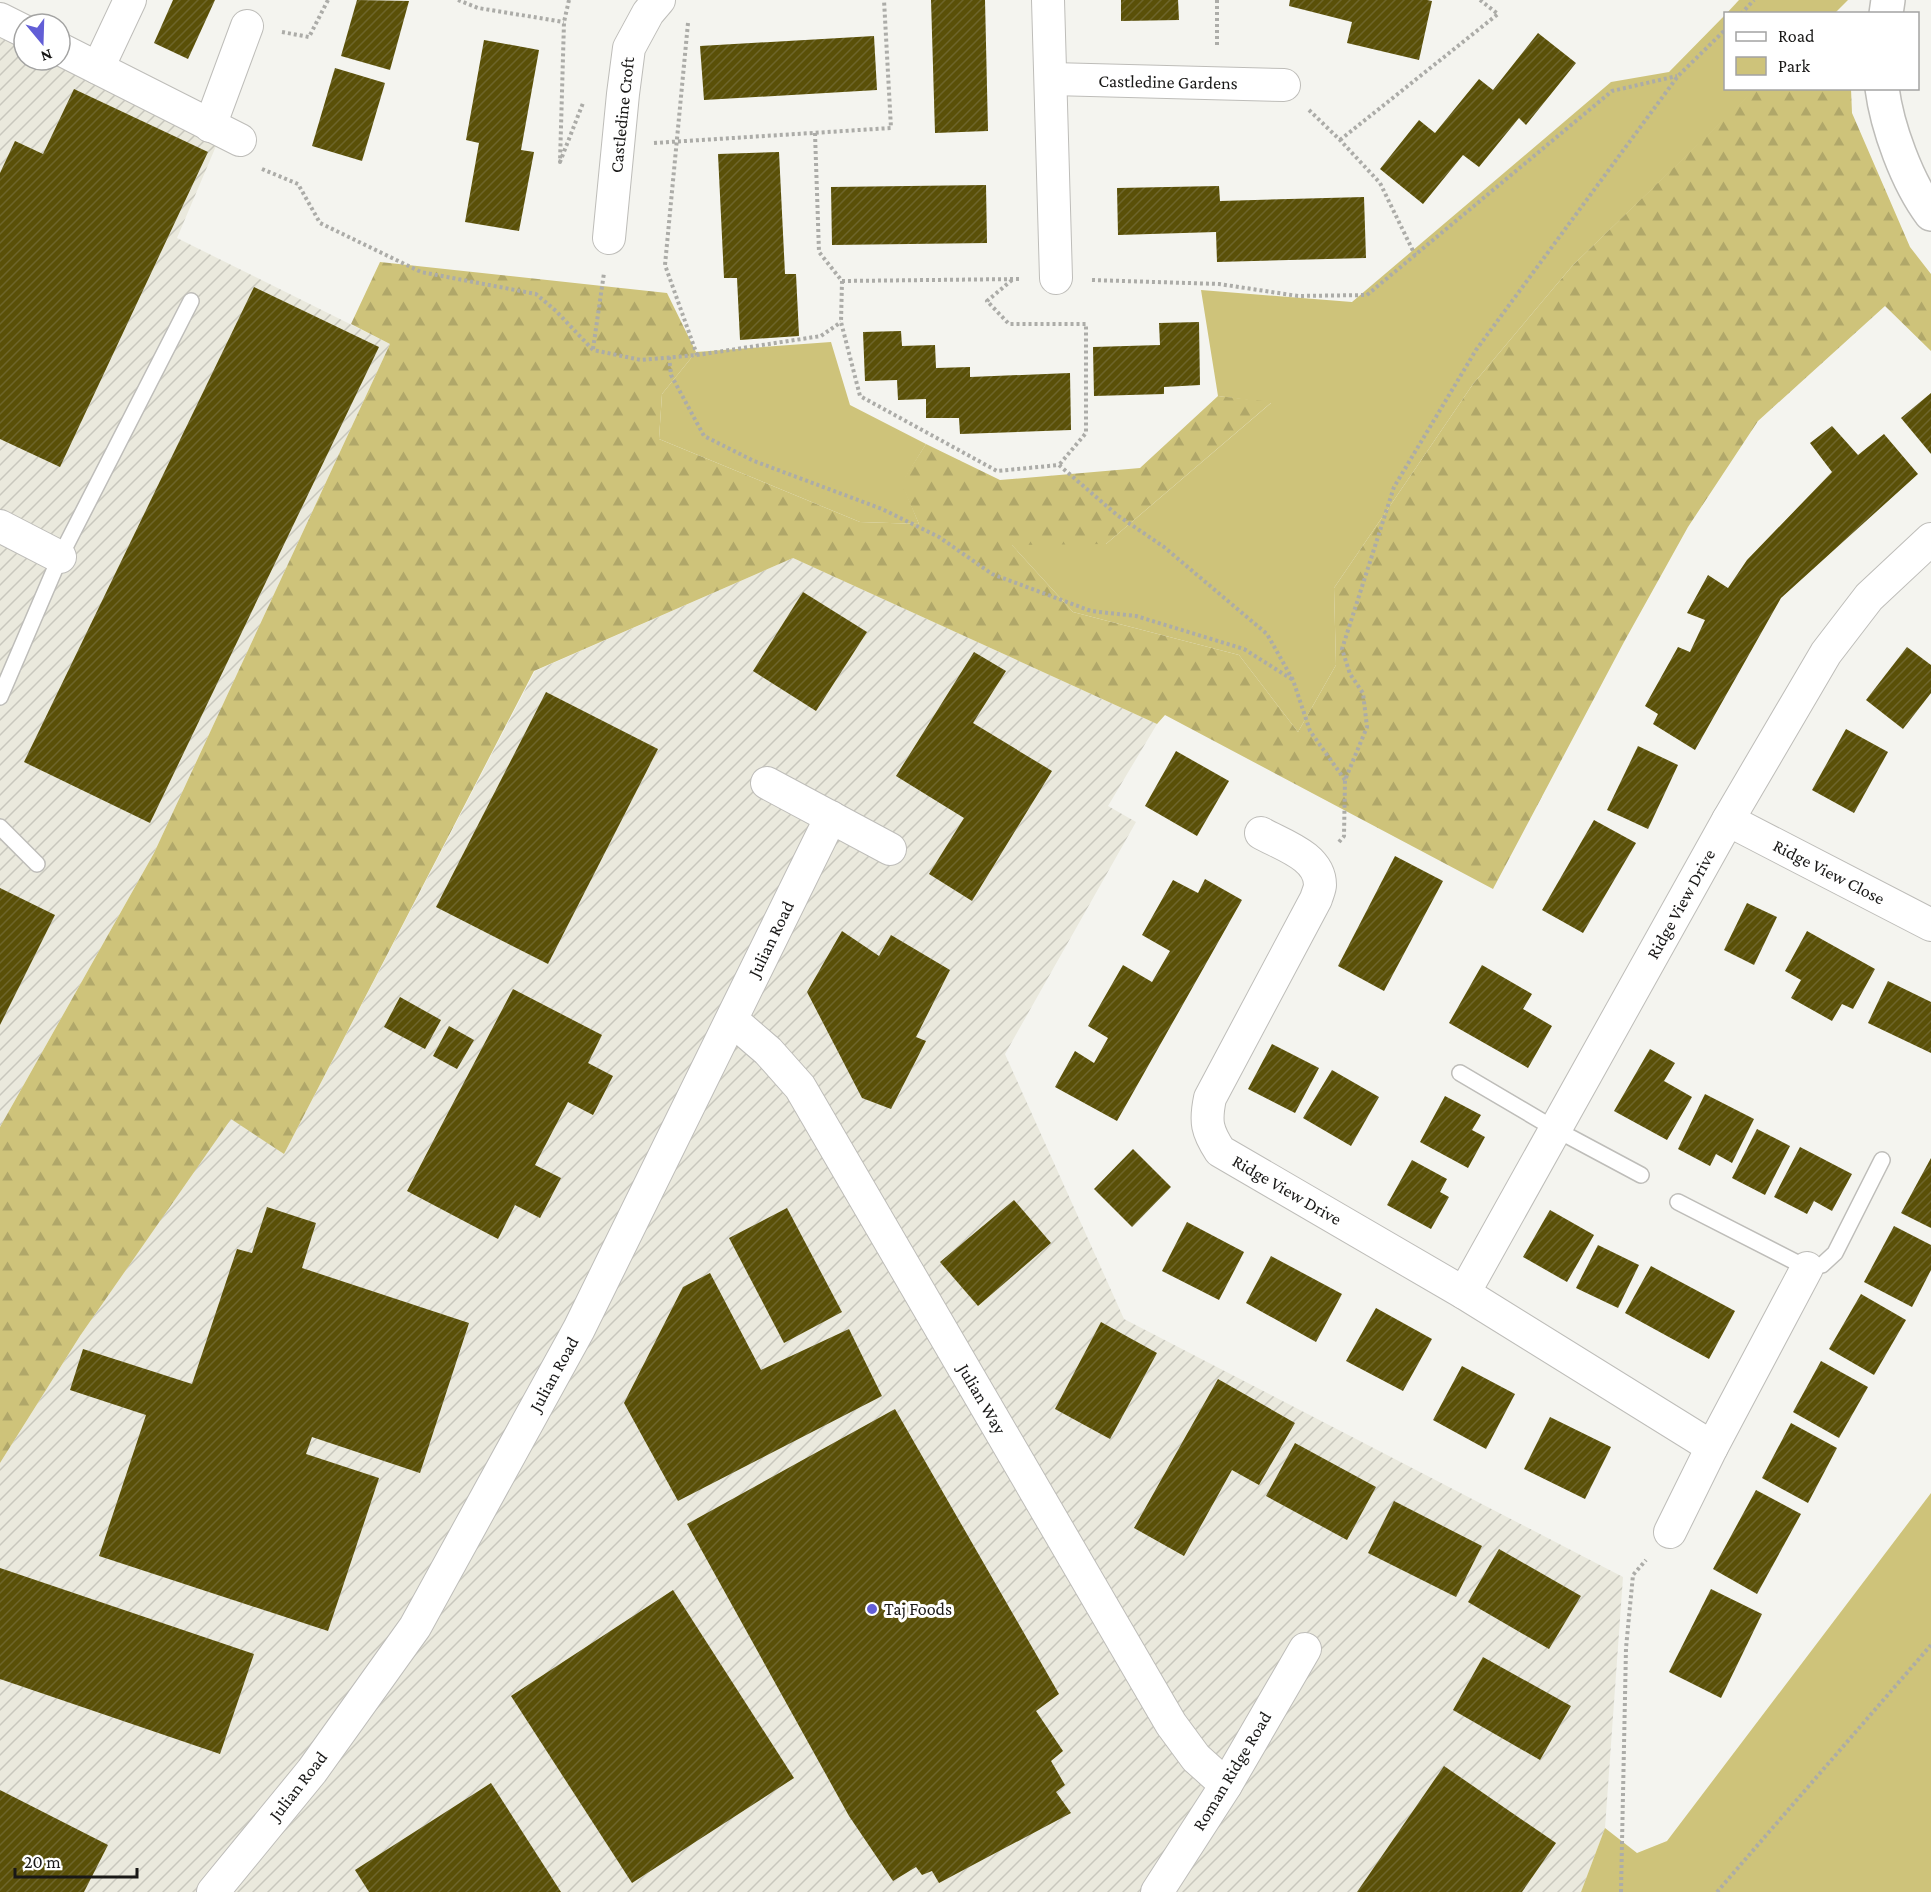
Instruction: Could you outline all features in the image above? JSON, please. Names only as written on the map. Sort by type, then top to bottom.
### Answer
[{"type":"street","points":[[98,68],[130,0]]},
{"type":"street","name":"Castledine Croft","points":[[609,238],[629,48],[648,13],[659,0]]},
{"type":"street","points":[[1048,0],[1056,278]]},
{"type":"street","points":[[210,126],[247,26]]},
{"type":"street","points":[[72,55],[240,140]]},
{"type":"street","name":"Castledine Gardens","points":[[1052,80],[1284,85]]},
{"type":"street","points":[[1882,90],[1885,108],[1899,153],[1931,214]]},
{"type":"street","points":[[0,526],[60,557]]},
{"type":"street","name":"Ridge View Drive","points":[[1464,1293],[1728,820],[1826,653],[1869,597],[1931,539]]},
{"type":"street","points":[[767,783],[890,849]]},
{"type":"street","name":"Julian Road","points":[[213,1892],[312,1771],[415,1627],[579,1329],[831,817]]},
{"type":"street","name":"Ridge View Close","points":[[1728,820],[1931,924]]},
{"type":"street","points":[[1261,833],[1309,859],[1317,871]]},
{"type":"street","name":"Ridge View Drive","points":[[1317,871],[1320,886],[1316,899],[1210,1098],[1206,1116],[1209,1134],[1220,1151],[1464,1293],[1712,1447]]},
{"type":"street","name":"Julian Way","points":[[732,1020],[768,1050],[800,1087],[1171,1724],[1196,1758],[1226,1785]]},
{"type":"street","points":[[1670,1532],[1712,1447],[1807,1268]]},
{"type":"street","name":"Roman Ridge Road","points":[[1157,1892],[1226,1785],[1305,1649]]},
{"type":"lane","points":[[0,697],[60,557],[191,301]]},
{"type":"lane","points":[[0,827],[37,864]]},
{"type":"lane","points":[[1460,1073],[1555,1129],[1641,1175]]},
{"type":"lane","points":[[1678,1202],[1807,1268],[1822,1265],[1835,1253],[1882,1160]]},
{"type":"path","points":[[247,26],[309,37],[328,0]]},
{"type":"path","points":[[458,0],[478,8],[564,21]]},
{"type":"path","points":[[569,0],[564,21],[560,162],[585,97]]},
{"type":"path","points":[[618,145],[891,128],[884,0]]},
{"type":"path","points":[[1217,0],[1217,84]]},
{"type":"path","points":[[1340,140],[1498,14],[1480,0]]},
{"type":"path","points":[[1743,12],[1755,0]]},
{"type":"path","points":[[689,16],[665,265],[697,355]]},
{"type":"path","points":[[1317,871],[1344,836],[1345,780],[1367,727],[1363,693],[1350,674],[1342,649],[1394,487],[1476,350],[1678,76],[1724,30]]},
{"type":"path","points":[[842,281],[1056,278],[1219,284],[1298,296],[1367,294],[1612,91],[1678,76]]},
{"type":"path","points":[[1284,85],[1380,183],[1415,255]]},
{"type":"path","points":[[815,133],[819,252],[842,281],[841,322],[860,396],[997,471],[1059,465],[1086,433],[1086,324],[1009,324],[987,301],[1012,279]]},
{"type":"path","points":[[240,140],[258,167],[298,184],[320,223],[421,272],[536,294],[556,311],[593,350],[641,360],[697,355],[822,336],[841,322]]},
{"type":"path","points":[[593,350],[609,238]]},
{"type":"path","points":[[669,357],[671,375],[704,436],[754,461],[882,509],[939,537],[992,573],[1091,611],[1136,616],[1244,649],[1293,680]]},
{"type":"path","points":[[1059,465],[1117,515],[1164,547],[1267,634],[1293,680],[1310,731],[1345,780]]},
{"type":"path","points":[[1621,1892],[1626,1647],[1633,1575],[1670,1532]]},
{"type":"path","points":[[1717,1892],[1931,1645]]},
{"type":"shaded area","points":[[0,23],[12,30],[12,72],[72,72],[72,66],[219,139],[177,238],[390,344],[154,853],[0,1127]]},
{"type":"shaded area","points":[[793,558],[1157,724],[1108,806],[1136,822],[1005,1054],[1124,1319],[1623,1577],[1605,1828],[1581,1892],[0,1892],[0,1463],[80,1336],[231,1118],[284,1154],[535,671]]},
{"type":"green space","points":[[1739,0],[1848,0],[1836,12],[1728,12]]},
{"type":"green space","points":[[1724,16],[1724,90],[1755,90],[1573,265],[1473,384],[1334,588],[1336,665],[1298,732],[1239,655],[1073,612],[1011,544],[1106,544],[1271,403],[1218,396],[1201,290],[1352,302],[1611,82],[1669,72]]},
{"type":"green space","points":[[1754,90],[1851,90],[1852,113],[1910,247],[1931,274],[1931,351],[1885,306],[1758,421],[1688,527],[1624,642],[1493,889],[1165,715],[1157,724],[793,558],[534,671],[284,1154],[231,1119],[80,1336],[0,1463],[0,1127],[154,853],[390,344],[351,324],[380,262],[667,293],[696,352],[662,394],[659,439],[860,522],[919,524],[901,483],[926,444],[1000,480],[1140,468],[1218,396],[1272,402],[1106,544],[1012,545],[1073,612],[1239,655],[1298,732],[1336,665],[1334,588],[1473,384],[1573,265]]},
{"type":"green space","points":[[831,342],[850,405],[926,444],[902,483],[919,524],[860,522],[659,439],[662,394],[696,352]]},
{"type":"green space","points":[[1931,1493],[1931,1892],[1581,1892],[1605,1828],[1637,1853],[1667,1841]]},
{"type":"building","points":[[173,0],[215,0],[188,59],[154,43]]},
{"type":"building","points":[[357,0],[409,1],[390,70],[341,56]]},
{"type":"building","points":[[931,0],[985,0],[988,131],[935,133]]},
{"type":"building","points":[[1121,0],[1178,0],[1179,20],[1121,21]]},
{"type":"building","points":[[1290,0],[1432,1],[1419,60],[1347,43],[1352,22],[1289,6]]},
{"type":"building","points":[[1538,33],[1576,63],[1526,125],[1519,118],[1479,167],[1463,155],[1423,204],[1380,169],[1419,120],[1435,133],[1479,79],[1493,90]]},
{"type":"building","points":[[874,36],[877,90],[704,100],[700,46]]},
{"type":"building","points":[[484,40],[539,50],[521,150],[534,152],[519,231],[465,222],[479,143],[466,140]]},
{"type":"building","points":[[335,68],[385,83],[362,161],[312,146]]},
{"type":"building","points":[[74,89],[208,152],[60,467],[0,439],[0,173],[15,141],[43,154]]},
{"type":"building","points":[[779,152],[785,274],[796,274],[799,336],[740,340],[737,278],[724,278],[718,154]]},
{"type":"building","points":[[986,185],[987,243],[832,245],[831,187]]},
{"type":"building","points":[[1219,186],[1220,201],[1364,197],[1366,258],[1217,262],[1216,232],[1118,235],[1117,188]]},
{"type":"building","points":[[254,287],[379,347],[150,823],[24,762]]},
{"type":"building","points":[[1199,322],[1200,385],[1164,387],[1164,394],[1094,396],[1093,347],[1160,345],[1159,323]]},
{"type":"building","points":[[901,331],[902,346],[935,345],[936,368],[970,367],[970,377],[1070,373],[1071,430],[960,434],[959,418],[926,418],[926,399],[898,400],[897,380],[865,381],[863,332]]},
{"type":"building","points":[[1931,393],[1931,454],[1901,418]]},
{"type":"building","points":[[1832,426],[1858,455],[1884,434],[1918,474],[1781,598],[1695,750],[1653,724],[1658,714],[1645,706],[1678,647],[1690,652],[1705,620],[1687,613],[1708,575],[1728,588],[1747,560],[1832,472],[1810,443]]},
{"type":"building","points":[[803,592],[867,632],[816,711],[753,671]]},
{"type":"building","points":[[1907,647],[1931,665],[1931,693],[1903,729],[1866,700]]},
{"type":"building","points":[[974,652],[1006,671],[973,723],[1052,771],[972,901],[929,874],[964,818],[896,776]]},
{"type":"building","points":[[546,692],[658,749],[548,964],[436,907]]},
{"type":"building","points":[[1846,729],[1888,752],[1854,813],[1812,790]]},
{"type":"building","points":[[1638,746],[1678,765],[1648,829],[1607,810]]},
{"type":"building","points":[[1176,751],[1229,781],[1197,836],[1145,806]]},
{"type":"building","points":[[1594,820],[1636,843],[1583,933],[1542,910]]},
{"type":"building","points":[[1395,856],[1443,881],[1384,991],[1338,966]]},
{"type":"building","points":[[1205,879],[1242,900],[1117,1121],[1055,1087],[1075,1051],[1094,1063],[1108,1038],[1088,1026],[1123,965],[1152,982],[1170,951],[1142,935],[1173,880],[1198,893]]},
{"type":"building","points":[[0,888],[55,915],[0,1025]]},
{"type":"building","points":[[1747,903],[1777,917],[1754,965],[1724,950]]},
{"type":"building","points":[[842,931],[879,956],[891,935],[950,970],[916,1037],[926,1041],[891,1109],[862,1098],[807,992]]},
{"type":"building","points":[[1807,931],[1875,969],[1853,1009],[1842,1004],[1832,1021],[1791,998],[1801,980],[1785,971]]},
{"type":"building","points":[[1482,965],[1532,994],[1523,1009],[1552,1026],[1528,1068],[1449,1023]]},
{"type":"building","points":[[1888,981],[1931,1002],[1931,1053],[1868,1023]]},
{"type":"building","points":[[513,989],[602,1035],[588,1063],[613,1076],[593,1115],[568,1102],[535,1165],[561,1178],[540,1218],[515,1205],[498,1239],[407,1191]]},
{"type":"building","points":[[400,997],[441,1020],[425,1049],[384,1027]]},
{"type":"building","points":[[449,1026],[474,1040],[457,1069],[433,1056]]},
{"type":"building","points":[[1272,1044],[1319,1068],[1295,1113],[1248,1089]]},
{"type":"building","points":[[1650,1049],[1675,1063],[1664,1081],[1692,1097],[1667,1140],[1614,1111]]},
{"type":"building","points":[[1332,1070],[1379,1097],[1351,1146],[1303,1118]]},
{"type":"building","points":[[1705,1094],[1754,1119],[1732,1163],[1716,1154],[1710,1166],[1678,1149]]},
{"type":"building","points":[[1445,1096],[1481,1115],[1472,1130],[1485,1137],[1468,1168],[1420,1142]]},
{"type":"building","points":[[1757,1129],[1790,1146],[1765,1195],[1732,1178]]},
{"type":"building","points":[[1800,1147],[1852,1174],[1832,1211],[1814,1201],[1807,1214],[1774,1197]]},
{"type":"building","points":[[1133,1149],[1171,1187],[1132,1227],[1094,1189]]},
{"type":"building","points":[[1931,1158],[1931,1228],[1901,1213]]},
{"type":"building","points":[[1412,1160],[1447,1179],[1440,1192],[1449,1197],[1431,1229],[1387,1205]]},
{"type":"building","points":[[1014,1200],[1051,1243],[978,1306],[940,1262]]},
{"type":"building","points":[[267,1207],[316,1223],[302,1268],[469,1323],[420,1473],[312,1437],[306,1454],[379,1478],[328,1631],[99,1556],[146,1415],[70,1390],[83,1349],[192,1384],[237,1249],[252,1253]]},
{"type":"building","points":[[787,1208],[842,1312],[784,1343],[729,1238]]},
{"type":"building","points":[[1550,1210],[1594,1235],[1567,1282],[1523,1257]]},
{"type":"building","points":[[1187,1222],[1244,1252],[1219,1300],[1162,1271]]},
{"type":"building","points":[[1894,1226],[1931,1245],[1931,1270],[1912,1307],[1864,1282]]},
{"type":"building","points":[[1598,1245],[1639,1265],[1618,1308],[1576,1288]]},
{"type":"building","points":[[1271,1256],[1342,1294],[1316,1342],[1246,1303]]},
{"type":"building","points":[[1651,1266],[1735,1311],[1709,1359],[1625,1313]]},
{"type":"building","points":[[710,1273],[761,1370],[849,1329],[882,1396],[678,1501],[624,1403],[683,1287]]},
{"type":"building","points":[[1861,1294],[1906,1320],[1874,1375],[1829,1349]]},
{"type":"building","points":[[1376,1308],[1432,1339],[1403,1391],[1346,1361]]},
{"type":"building","points":[[1101,1322],[1157,1353],[1110,1439],[1055,1409]]},
{"type":"building","points":[[1821,1361],[1868,1387],[1839,1438],[1793,1412]]},
{"type":"building","points":[[1462,1366],[1515,1394],[1486,1449],[1433,1420]]},
{"type":"building","points":[[1218,1379],[1295,1423],[1259,1485],[1232,1470],[1184,1556],[1134,1528]]},
{"type":"building","name":"Taj Foods","points":[[895,1409],[1059,1694],[1036,1711],[1063,1751],[1051,1761],[1065,1785],[1056,1792],[1071,1813],[939,1883],[932,1871],[922,1875],[916,1867],[893,1881],[849,1816],[687,1524]]},
{"type":"building","points":[[1550,1417],[1611,1447],[1585,1499],[1524,1469]]},
{"type":"building","points":[[1791,1423],[1837,1448],[1808,1503],[1762,1478]]},
{"type":"building","points":[[1295,1443],[1376,1487],[1347,1540],[1266,1496]]},
{"type":"building","points":[[1756,1490],[1801,1514],[1757,1594],[1713,1569]]},
{"type":"building","points":[[1394,1501],[1482,1546],[1456,1597],[1368,1553]]},
{"type":"building","points":[[1499,1549],[1581,1596],[1549,1649],[1468,1602]]},
{"type":"building","points":[[0,1568],[254,1654],[220,1754],[0,1679]]},
{"type":"building","points":[[1711,1589],[1762,1614],[1721,1698],[1669,1672]]},
{"type":"building","points":[[673,1590],[794,1778],[632,1883],[511,1696]]},
{"type":"building","points":[[1483,1657],[1571,1706],[1540,1760],[1453,1710]]},
{"type":"building","points":[[1444,1766],[1556,1843],[1522,1892],[1357,1892]]},
{"type":"building","points":[[491,1783],[561,1892],[369,1892],[355,1870]]},
{"type":"building","points":[[0,1790],[108,1845],[84,1892],[0,1892]]},
{"type":"place","name":"Taj Foods","points":[[872,1609]]}]
